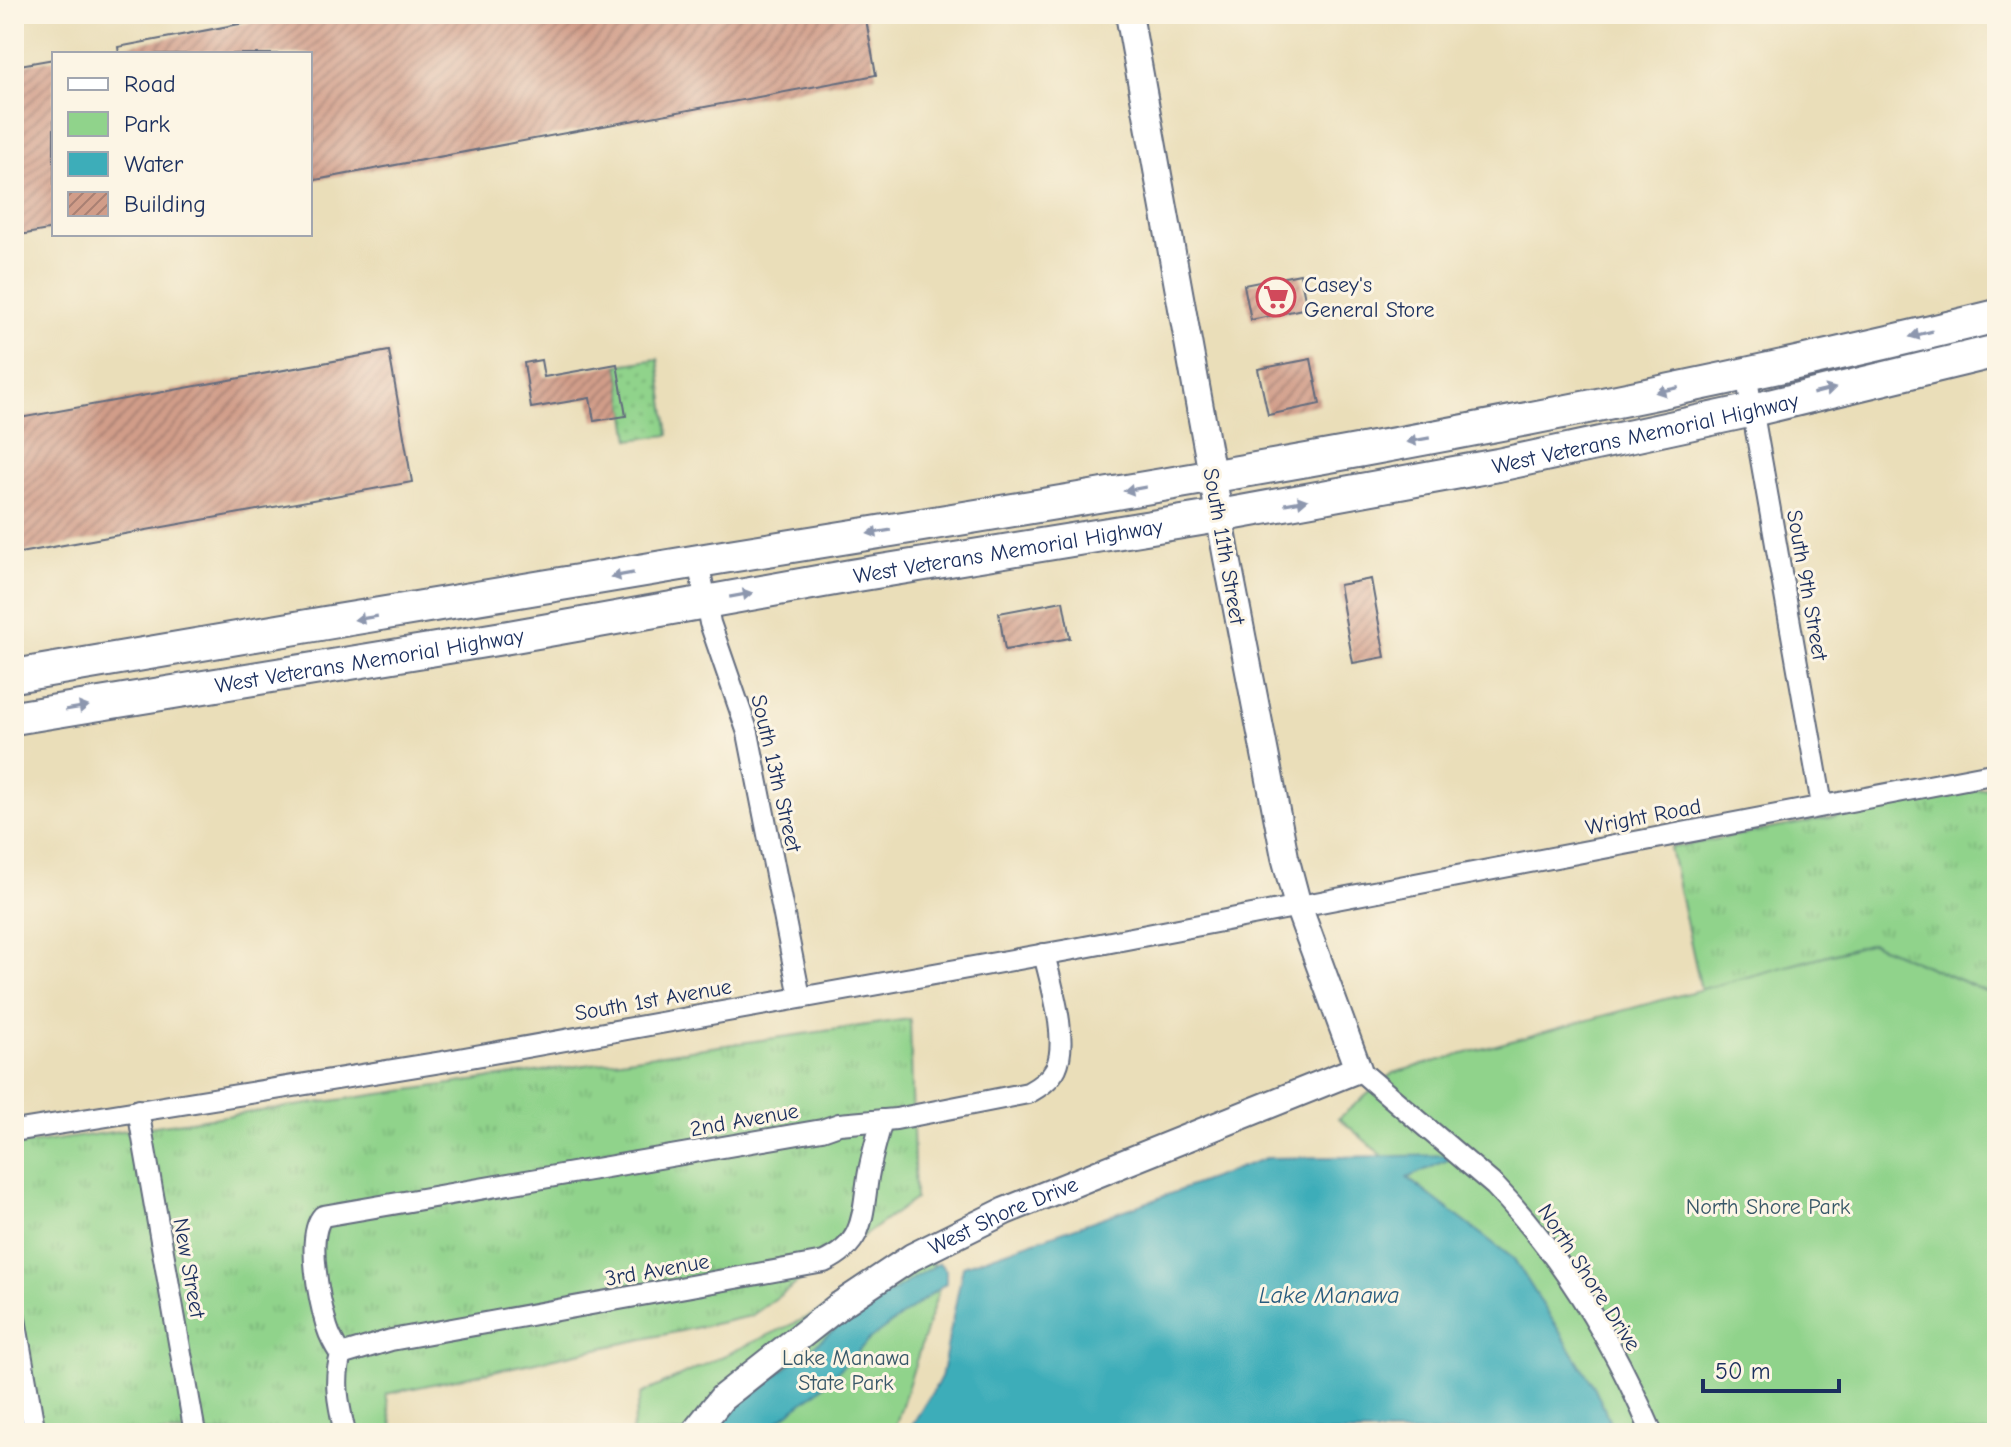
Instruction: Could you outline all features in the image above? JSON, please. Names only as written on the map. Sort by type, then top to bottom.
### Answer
[{"type":"main road","name":"West Veterans Memorial Highway","points":[[14,676],[1494,426],[1855,351],[1997,316]]},
{"type":"main road","name":"West Veterans Memorial Highway","points":[[14,718],[493,640],[1498,465],[1753,410],[1997,351]]},
{"type":"street","name":"South 11th Street","points":[[1129,14],[1268,780],[1298,906],[1358,1069]]},
{"type":"street","name":"South 9th Street","points":[[1746,374],[1822,805]]},
{"type":"street","name":"South 13th Street","points":[[698,561],[705,602],[748,733],[800,997]]},
{"type":"street","name":"Wright Road","points":[[1298,906],[1997,773]]},
{"type":"street","name":"South 1st Avenue","points":[[14,1131],[442,1062],[1298,906]]},
{"type":"street","name":"2nd Avenue","points":[[341,1355],[326,1325],[314,1258],[318,1221],[329,1214],[1028,1093],[1042,1085],[1055,1071],[1061,1055],[1053,990],[1044,954]]},
{"type":"street","name":"West Shore Drive","points":[[694,1433],[722,1398],[840,1305],[912,1257],[1005,1211],[1358,1069]]},
{"type":"street","name":"North Shore Drive","points":[[1358,1069],[1495,1186],[1514,1206],[1591,1315],[1634,1391],[1652,1433]]},
{"type":"street","name":"New Street","points":[[138,1110],[195,1433]]},
{"type":"street","name":"3rd Avenue","points":[[341,1355],[391,1340],[824,1262],[853,1240],[862,1223],[868,1175],[882,1120]]},
{"type":"street","points":[[14,1313],[35,1433]]},
{"type":"street","points":[[341,1355],[336,1371],[345,1433]]},
{"type":"green space","points":[[658,359],[669,435],[630,440],[618,365]]},
{"type":"green space","points":[[1997,786],[1997,996],[1872,943],[1701,990],[1670,848]]},
{"type":"green space","name":"North Shore Park","points":[[1872,943],[1997,996],[1997,1433],[1611,1433],[1422,1190],[1339,1118],[1393,1073]]},
{"type":"green space","points":[[910,1019],[915,1199],[751,1316],[386,1394],[394,1433],[14,1433],[14,1146]]},
{"type":"green space","name":"Lake Manawa State Park","points":[[931,1260],[941,1283],[893,1433],[631,1433],[641,1394]]},
{"type":"water","name":"Lake Manawa","points":[[1459,1155],[1407,1178],[1514,1259],[1595,1388],[1615,1433],[907,1433],[941,1378],[963,1266],[1266,1158]]},
{"type":"water","points":[[939,1263],[946,1270],[946,1283],[869,1340],[819,1390],[762,1433],[709,1433],[726,1415],[849,1318]]},
{"type":"building","points":[[292,14],[865,14],[876,75],[312,181],[312,52],[119,52],[118,47]]},
{"type":"building","points":[[52,59],[52,229],[14,236],[14,66]]},
{"type":"building","name":"Casey's General Store","points":[[1300,274],[1307,308],[1251,320],[1244,285]]},
{"type":"building","points":[[389,351],[412,482],[14,554],[14,419]]},
{"type":"building","points":[[1311,359],[1320,404],[1268,415],[1258,369]]},
{"type":"building","points":[[541,360],[544,377],[617,364],[626,416],[594,421],[590,398],[531,408],[524,363]]},
{"type":"building","points":[[1371,579],[1385,657],[1353,663],[1339,585]]},
{"type":"building","points":[[1063,601],[1070,638],[1005,650],[999,613]]},
{"type":"place","name":"Casey's General Store","points":[[1276,297]]}]
